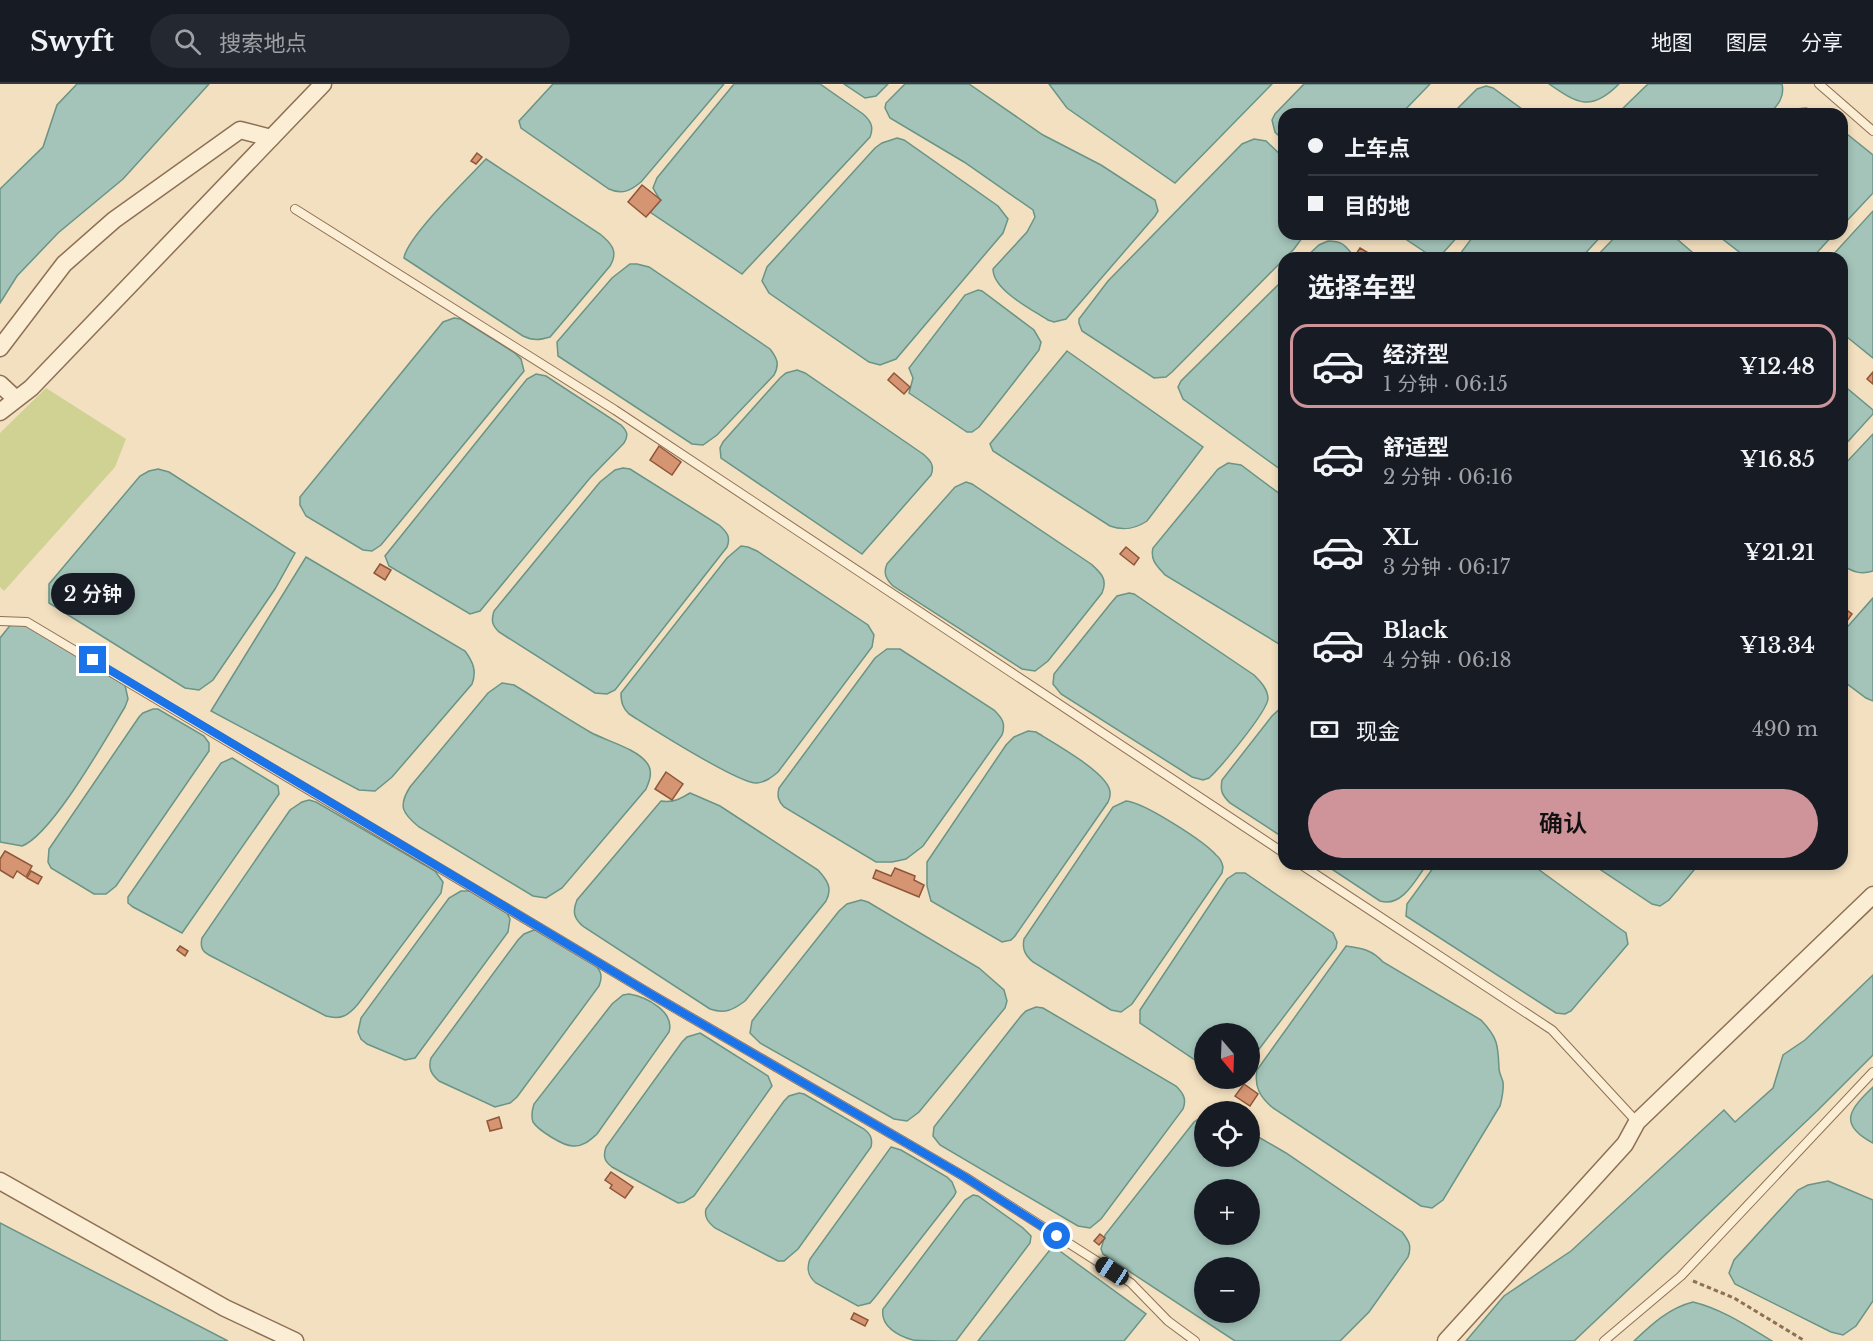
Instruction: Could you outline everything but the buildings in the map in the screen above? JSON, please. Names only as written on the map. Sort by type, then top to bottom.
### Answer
[{"type":"street","points":[[0,412],[31,388],[323,84]]},
{"type":"street","points":[[0,348],[64,264],[114,220],[240,130],[271,138]]},
{"type":"street","points":[[0,384],[16,399]]},
{"type":"street","points":[[1446,1341],[1625,1144],[1637,1122],[1873,895]]},
{"type":"street","points":[[0,1181],[225,1308],[295,1341]]},
{"type":"lane","points":[[1819,84],[1847,108]]},
{"type":"lane","points":[[1848,109],[1873,131]]},
{"type":"lane","points":[[295,209],[615,410],[1278,849]]},
{"type":"lane","points":[[0,621],[27,622],[36,627],[654,996],[965,1177],[1131,1283],[1168,1321],[1196,1341]]},
{"type":"lane","points":[[1309,870],[1552,1030],[1637,1122]]},
{"type":"lane","points":[[1604,1341],[1681,1276],[1873,1072]]},
{"type":"path","points":[[1681,1276],[1734,1298],[1805,1341]]},
{"type":"green space","points":[[46,388],[126,439],[115,467],[4,591],[0,587],[0,433]]},
{"type":"water","points":[[77,84],[209,84],[123,179],[58,233],[17,276],[0,303],[0,189],[43,147],[57,105]]},
{"type":"water","points":[[553,84],[724,84],[641,182],[622,192],[609,189],[521,128],[519,121]]},
{"type":"water","points":[[734,84],[820,84],[863,114],[872,127],[870,137],[742,274],[650,212],[660,200],[653,188],[657,178]]},
{"type":"water","points":[[844,84],[888,84],[876,96],[865,98]]},
{"type":"water","points":[[905,84],[969,84],[1043,135],[1101,165],[1155,200],[1158,211],[1155,216],[1066,319],[1054,322],[1048,320],[1023,305],[999,284],[993,269],[1027,232],[1035,217],[1033,210],[964,162],[890,118],[885,108],[886,103]]},
{"type":"water","points":[[1049,84],[1272,84],[1175,183],[1067,108]]},
{"type":"water","points":[[1304,84],[1430,84],[1407,108],[1281,108]]},
{"type":"water","points":[[1549,84],[1619,84],[1600,99],[1584,102],[1568,96]]},
{"type":"water","points":[[1648,84],[1782,84],[1782,97],[1774,108],[1623,108]]},
{"type":"water","points":[[1486,86],[1493,88],[1521,108],[1458,108],[1477,89]]},
{"type":"water","points":[[1278,111],[1278,135],[1272,120]]},
{"type":"water","points":[[1848,135],[1873,155],[1873,193],[1848,220]]},
{"type":"water","points":[[897,138],[904,140],[998,206],[1008,219],[1003,233],[896,359],[880,365],[869,362],[769,293],[762,281],[767,267],[875,148]]},
{"type":"water","points":[[1254,139],[1266,141],[1278,152],[1278,240],[1301,240],[1291,252],[1278,252],[1278,265],[1172,372],[1166,377],[1154,378],[1082,331],[1079,319],[1108,281],[1242,144]]},
{"type":"water","points":[[486,159],[600,234],[614,252],[610,266],[550,337],[530,339],[523,336],[404,258],[407,249],[426,223]]},
{"type":"water","points":[[1873,211],[1873,358],[1848,338],[1848,252],[1835,252]]},
{"type":"water","points":[[1407,240],[1455,240],[1444,252],[1425,252]]},
{"type":"water","points":[[1470,240],[1598,240],[1586,252],[1462,252]]},
{"type":"water","points":[[1612,240],[1678,240],[1692,252],[1601,252]]},
{"type":"water","points":[[1724,240],[1828,240],[1818,252],[1739,252]]},
{"type":"water","points":[[1334,241],[1341,243],[1351,252],[1311,252],[1319,245]]},
{"type":"water","points":[[630,264],[649,267],[770,349],[776,358],[777,368],[774,375],[717,435],[703,445],[692,444],[558,356],[557,342],[612,278]]},
{"type":"water","points":[[1278,285],[1278,468],[1183,399],[1178,387],[1181,381]]},
{"type":"water","points":[[978,290],[1034,330],[1041,342],[1039,350],[979,427],[972,432],[967,432],[909,393],[913,378],[909,368],[965,295]]},
{"type":"water","points":[[454,318],[461,319],[515,353],[521,359],[524,371],[381,545],[372,551],[363,550],[306,516],[300,505],[300,497],[443,322]]},
{"type":"water","points":[[1067,351],[1203,447],[1147,521],[1138,526],[1125,529],[1110,526],[993,451],[990,444]]},
{"type":"water","points":[[797,370],[805,373],[923,454],[932,466],[931,475],[862,554],[721,458],[720,448],[723,442],[780,378],[786,373]]},
{"type":"water","points":[[536,374],[546,376],[621,425],[627,435],[624,443],[590,478],[480,611],[470,614],[389,566],[385,556],[527,379]]},
{"type":"water","points":[[1848,389],[1873,410],[1873,414],[1848,441]]},
{"type":"water","points":[[1873,434],[1873,571],[1869,572],[1861,573],[1848,568],[1848,461]]},
{"type":"water","points":[[1228,463],[1241,465],[1278,493],[1278,643],[1165,575],[1153,559],[1153,548],[1218,469]]},
{"type":"water","points":[[158,469],[169,472],[295,553],[275,589],[213,680],[199,690],[185,688],[49,603],[49,584],[140,476]]},
{"type":"water","points":[[630,469],[719,525],[726,532],[729,540],[727,547],[615,690],[607,694],[595,693],[499,632],[493,623],[493,618],[494,611],[600,482],[615,470]]},
{"type":"water","points":[[966,482],[1091,564],[1104,580],[1102,593],[1048,661],[1035,671],[1022,669],[893,586],[886,576],[887,564],[955,487]]},
{"type":"water","points":[[741,546],[757,551],[868,625],[874,635],[872,647],[778,772],[757,783],[733,775],[629,714],[625,710],[621,697],[621,693],[727,558]]},
{"type":"water","points":[[306,557],[465,651],[473,667],[472,684],[392,777],[375,791],[359,790],[211,711]]},
{"type":"water","points":[[1134,594],[1254,675],[1267,692],[1268,699],[1260,716],[1209,778],[1203,780],[1192,777],[1061,694],[1053,684],[1054,674],[1111,603],[1117,596]]},
{"type":"water","points":[[1873,598],[1873,701],[1848,684],[1848,626]]},
{"type":"water","points":[[16,618],[125,685],[128,699],[92,762],[63,805],[34,838],[22,846],[0,842],[0,638]]},
{"type":"water","points":[[887,649],[900,649],[994,710],[1001,718],[1004,727],[1002,735],[923,846],[906,859],[876,862],[784,807],[778,794],[779,788],[875,658]]},
{"type":"water","points":[[502,683],[514,685],[590,732],[636,753],[650,769],[650,779],[646,789],[562,888],[546,898],[533,896],[419,827],[409,818],[404,809],[404,799],[410,787],[488,693]]},
{"type":"water","points":[[153,709],[158,709],[204,736],[209,743],[209,751],[116,886],[106,894],[94,894],[51,868],[48,862],[49,849],[139,717]]},
{"type":"water","points":[[1278,710],[1278,834],[1230,803],[1223,795],[1221,787],[1222,780]]},
{"type":"water","points":[[1028,731],[1036,732],[1088,765],[1105,781],[1110,795],[1108,802],[1015,936],[1011,940],[1002,942],[931,901],[927,886],[927,862],[1006,745],[1014,737]]},
{"type":"water","points":[[232,758],[278,786],[279,794],[182,933],[133,907],[128,903],[128,897],[221,763]]},
{"type":"water","points":[[690,793],[720,806],[818,870],[829,888],[826,901],[745,1001],[725,1011],[710,1009],[584,927],[575,915],[577,900],[661,801],[676,800]]},
{"type":"water","points":[[309,800],[435,871],[443,882],[441,893],[358,1004],[351,1012],[340,1017],[326,1016],[209,955],[201,946],[202,938],[290,810]]},
{"type":"water","points":[[1126,801],[1146,808],[1187,832],[1217,856],[1223,867],[1222,873],[1132,1004],[1121,1012],[1111,1010],[1033,962],[1025,952],[1023,943],[1113,807]]},
{"type":"water","points":[[1333,870],[1423,870],[1402,896],[1388,902],[1380,901]]},
{"type":"water","points":[[1432,870],[1539,870],[1626,933],[1628,944],[1571,1011],[1565,1014],[1556,1013],[1406,916],[1407,904]]},
{"type":"water","points":[[1601,870],[1694,870],[1669,900],[1660,906],[1652,904]]},
{"type":"water","points":[[1236,873],[1245,873],[1333,933],[1337,942],[1336,948],[1260,1048],[1260,1023],[1194,1023],[1194,1059],[1140,1023],[1140,1010],[1227,879]]},
{"type":"water","points":[[461,891],[471,891],[507,913],[510,919],[508,932],[415,1058],[405,1060],[367,1044],[358,1032],[361,1018],[449,898]]},
{"type":"water","points":[[861,900],[979,968],[1004,990],[1007,1001],[1005,1008],[919,1112],[907,1121],[894,1119],[760,1043],[750,1033],[752,1021],[839,911],[847,904]]},
{"type":"water","points":[[534,930],[594,963],[601,974],[601,979],[599,986],[517,1097],[510,1103],[495,1107],[439,1081],[431,1071],[430,1062],[518,940],[524,934]]},
{"type":"water","points":[[1346,946],[1371,952],[1383,962],[1481,1020],[1496,1042],[1503,1094],[1500,1106],[1443,1200],[1432,1208],[1421,1206],[1273,1108],[1261,1096],[1258,1089],[1260,1089],[1260,1066]]},
{"type":"water","points":[[1873,975],[1873,1055],[1574,1341],[1466,1341],[1504,1296],[1571,1251],[1724,1110],[1735,1122],[1773,1088],[1783,1055],[1805,1040]]},
{"type":"water","points":[[629,994],[644,998],[664,1012],[670,1025],[669,1032],[597,1134],[580,1145],[573,1146],[557,1141],[533,1122],[534,1104],[612,1004],[623,995]]},
{"type":"water","points":[[1036,1007],[1043,1008],[1176,1086],[1184,1099],[1183,1109],[1101,1219],[1090,1228],[1078,1226],[940,1145],[933,1136],[934,1127],[1021,1016]]},
{"type":"water","points":[[700,1033],[768,1076],[772,1086],[694,1196],[678,1203],[612,1167],[605,1158],[605,1153],[606,1147],[682,1042],[687,1037]]},
{"type":"water","points":[[1873,1087],[1873,1143],[1855,1129],[1851,1123],[1851,1116],[1858,1102]]},
{"type":"water","points":[[799,1093],[864,1129],[870,1136],[872,1144],[798,1249],[784,1261],[778,1261],[715,1228],[707,1219],[706,1209],[784,1101],[789,1096]]},
{"type":"water","points":[[1194,1122],[1194,1167],[1260,1167],[1260,1138],[1402,1232],[1410,1247],[1408,1257],[1369,1312],[1340,1341],[1235,1341],[1208,1323],[1260,1323],[1260,1257],[1194,1257],[1194,1314],[1103,1254],[1101,1249],[1105,1235]]},
{"type":"water","points":[[891,1147],[901,1150],[947,1177],[956,1192],[870,1303],[858,1306],[816,1283],[808,1272],[809,1263]]},
{"type":"water","points":[[1828,1181],[1873,1200],[1873,1301],[1856,1326],[1843,1335],[1831,1332],[1735,1284],[1729,1273],[1734,1260],[1798,1190],[1808,1185]]},
{"type":"water","points":[[973,1195],[978,1196],[1023,1228],[1031,1236],[1030,1243],[956,1341],[913,1340],[902,1336],[887,1325],[883,1309],[965,1200]]},
{"type":"water","points":[[0,1223],[228,1341],[0,1341]]},
{"type":"water","points":[[1053,1246],[1146,1314],[1124,1341],[978,1341]]},
{"type":"water","points":[[1693,1302],[1724,1313],[1772,1341],[1634,1341],[1669,1312]]},
{"type":"route","points":[[93,660],[654,996],[965,1177],[1057,1236]]}]
